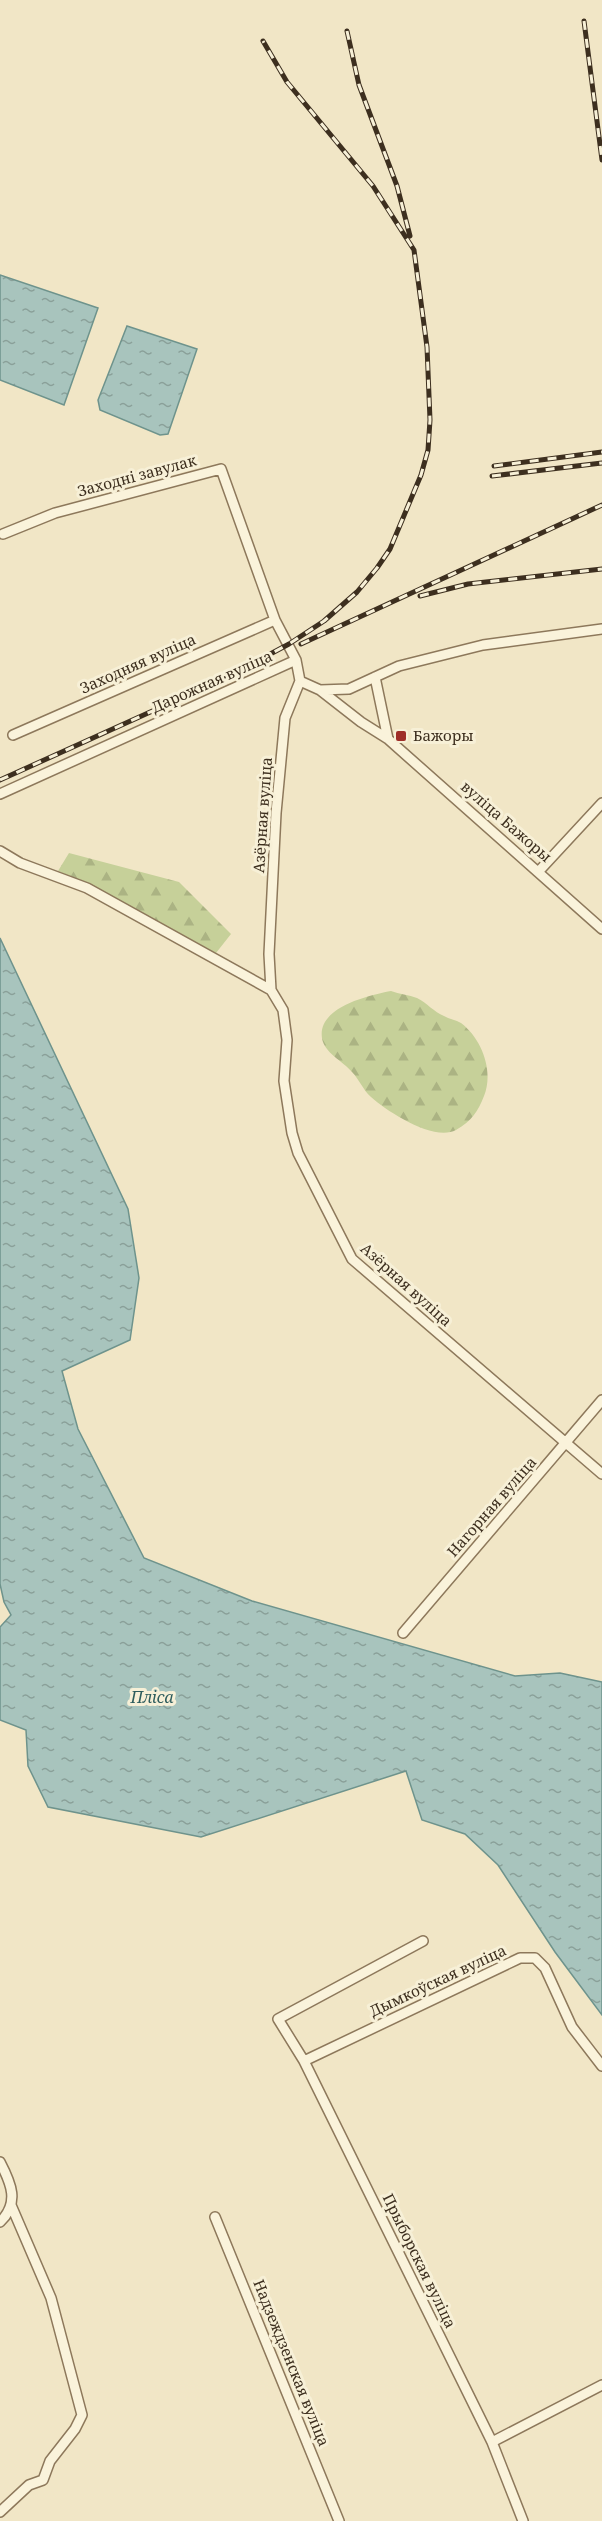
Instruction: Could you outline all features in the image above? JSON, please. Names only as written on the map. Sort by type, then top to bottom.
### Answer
[{"type":"street","name":"Заходні завулак","points":[[3,534],[55,513],[221,469],[275,620],[296,660]]},
{"type":"street","name":"Заходняя вуліца","points":[[13,735],[275,620]]},
{"type":"street","points":[[300,681],[320,690],[349,689],[399,666],[483,645],[602,629]]},
{"type":"street","name":"Дарожная вуліца","points":[[0,794],[296,660],[300,681]]},
{"type":"street","points":[[375,676],[388,739]]},
{"type":"street","name":"Азёрная вуліца","points":[[300,681],[285,718],[276,813],[269,954],[271,990],[283,1010],[287,1040],[285,1081],[292,1133],[298,1153],[351,1259],[565,1445],[602,1474]]},
{"type":"street","name":"вуліца Бажоры","points":[[320,690],[361,722],[388,739],[602,929]]},
{"type":"street","points":[[539,871],[602,803]]},
{"type":"street","points":[[0,851],[20,863],[87,888],[271,990]]},
{"type":"street","name":"Нагорная вуліца","points":[[403,1633],[602,1400]]},
{"type":"street","name":"Прыборская вуліца","points":[[423,1941],[278,2019],[304,2061],[492,2442],[524,2521]]},
{"type":"street","name":"Дымкоўская вуліца","points":[[304,2061],[520,1958],[535,1958],[544,1968],[572,2027],[602,2066]]},
{"type":"street","points":[[0,2162],[13,2186],[8,2214],[0,2222]]},
{"type":"street","points":[[0,2512],[29,2485],[43,2480],[50,2461],[82,2415],[51,2298],[11,2205]]},
{"type":"street","name":"Надзеждзенская вуліца","points":[[215,2217],[339,2521]]},
{"type":"street","points":[[492,2442],[602,2385]]},
{"type":"green space","points":[[69,853],[179,882],[231,934],[216,953],[93,886],[58,871]]},
{"type":"green space","points":[[391,991],[417,998],[440,1014],[461,1023],[480,1047],[487,1066],[487,1086],[474,1115],[456,1130],[447,1133],[424,1129],[388,1110],[368,1094],[348,1068],[323,1043],[323,1027],[336,1011],[359,999]]},
{"type":"water","points":[[0,275],[98,308],[64,405],[0,380]]},
{"type":"water","points":[[127,326],[197,349],[168,434],[160,435],[100,410],[98,400]]},
{"type":"water","name":"Пліса","points":[[0,938],[128,1209],[139,1278],[130,1340],[62,1371],[78,1429],[144,1558],[252,1601],[515,1676],[560,1673],[602,1682],[602,2015],[555,1952],[498,1865],[465,1834],[422,1820],[406,1771],[201,1837],[48,1807],[28,1766],[26,1730],[0,1720],[0,1627],[11,1615],[4,1602],[0,1584]]},
{"type":"railway","points":[[584,21],[602,160]]},
{"type":"railway","points":[[347,31],[359,85],[397,186],[410,236]]},
{"type":"railway","points":[[227,677],[289,644],[324,621],[357,592],[377,568],[390,549],[421,475],[428,450],[430,420],[427,347],[414,250],[373,186],[287,82],[263,41]]},
{"type":"railway","points":[[494,466],[602,452]]},
{"type":"railway","points":[[492,476],[602,463]]},
{"type":"railway","points":[[301,644],[602,505]]},
{"type":"railway","points":[[420,596],[468,584],[602,569]]},
{"type":"railway","points":[[0,780],[232,675]]},
{"type":"place","name":"Бажоры","points":[[401,736]]}]
